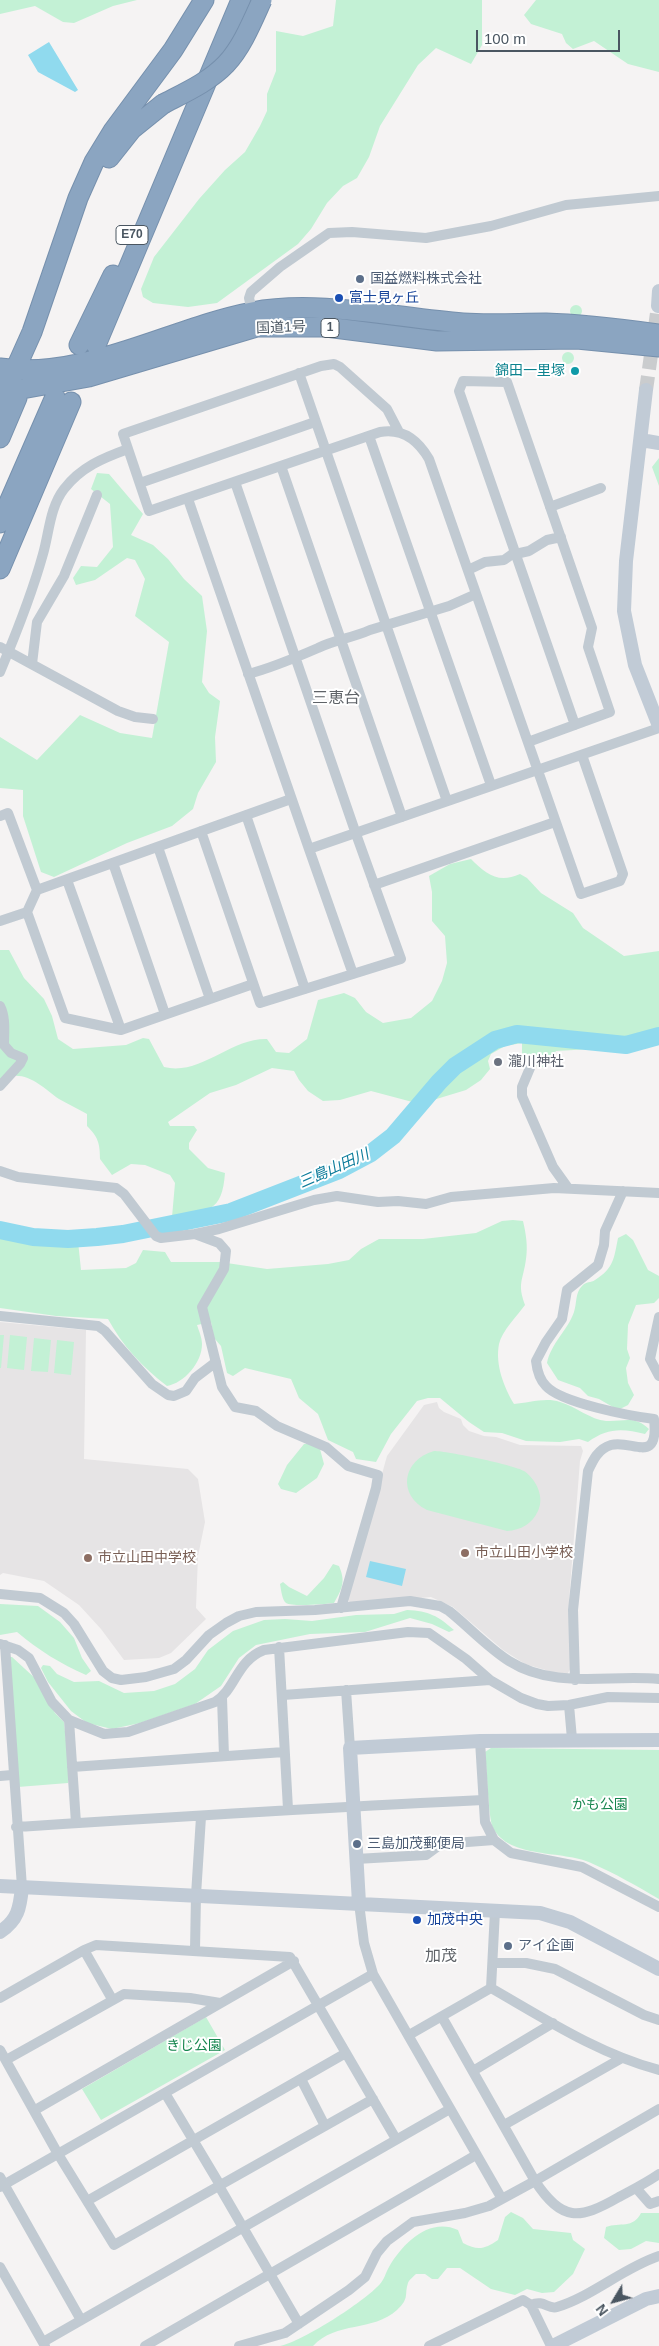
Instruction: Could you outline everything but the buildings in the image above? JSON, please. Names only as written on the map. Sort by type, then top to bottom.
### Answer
[{"type":"highway","points":[[14,370],[32,332],[85,181],[94,162],[126,113],[173,50],[204,0]]},
{"type":"highway","name":"E70","points":[[88,345],[150,220],[187,126],[241,0]]},
{"type":"highway","points":[[0,438],[14,370],[103,166],[132,130],[164,104],[201,83],[225,65],[242,41],[262,0]]},
{"type":"highway","name":"国道1号","points":[[14,370],[43,370],[255,320],[316,308],[465,323],[548,323],[654,332]]},
{"type":"highway","name":"国道1号","points":[[10,388],[89,377],[255,320],[437,341],[577,340],[659,347]]},
{"type":"highway","points":[[0,410],[10,388]]},
{"type":"highway","points":[[0,523],[63,400],[0,569]]},
{"type":"street","points":[[255,320],[249,298],[251,292],[280,267],[329,234],[352,232],[426,238],[491,226],[566,204],[659,196]]},
{"type":"street","points":[[658,306],[659,291]]},
{"type":"street","points":[[399,432],[387,409],[340,367],[328,364],[123,434],[149,511],[388,430],[399,432],[417,442],[429,459],[581,894],[620,881],[623,874],[582,755]]},
{"type":"street","points":[[299,373],[447,801]]},
{"type":"street","points":[[528,742],[575,725],[610,712],[588,648],[592,628],[508,382],[463,381],[459,391],[575,725]]},
{"type":"street","points":[[309,849],[659,727],[635,665],[624,611],[626,562],[646,390]]},
{"type":"street","points":[[140,483],[315,422]]},
{"type":"street","points":[[369,436],[491,785]]},
{"type":"street","points":[[641,440],[659,443]]},
{"type":"street","points":[[0,672],[3,649],[43,555],[55,508],[64,490],[92,464],[128,449]]},
{"type":"street","points":[[281,466],[402,817]]},
{"type":"street","points":[[201,831],[260,1004],[401,959],[235,482]]},
{"type":"street","points":[[550,507],[601,488]]},
{"type":"street","points":[[32,664],[37,622],[64,576],[97,495]]},
{"type":"street","points":[[188,499],[353,974]]},
{"type":"street","points":[[468,570],[485,562],[504,560],[516,554],[529,551],[547,540],[561,538]]},
{"type":"street","points":[[248,674],[264,670],[318,647],[341,642],[476,594]]},
{"type":"street","points":[[3,649],[118,711],[135,717],[153,719]]},
{"type":"street","points":[[0,921],[26,912],[37,890],[291,799]]},
{"type":"street","points":[[0,816],[8,813],[37,890]]},
{"type":"street","points":[[246,815],[306,989]]},
{"type":"street","points":[[374,884],[555,822]]},
{"type":"street","points":[[158,847],[210,999]]},
{"type":"street","points":[[112,864],[166,1014]]},
{"type":"street","points":[[67,880],[121,1030]]},
{"type":"street","points":[[26,912],[65,1018],[121,1030],[253,984]]},
{"type":"street","points":[[0,1006],[3,1012],[4,1045],[11,1054],[23,1058],[0,1086]]},
{"type":"street","points":[[530,1068],[522,1087],[522,1096],[553,1167],[565,1181],[568,1188]]},
{"type":"street","points":[[0,1171],[18,1177],[116,1188],[130,1201],[156,1236],[161,1238],[196,1234],[328,1196],[426,1204],[451,1197],[568,1188],[605,1192],[659,1193]]},
{"type":"street","points":[[574,1680],[573,1610],[588,1472],[594,1459],[604,1448],[612,1444],[640,1448],[651,1443],[655,1436],[657,1417],[612,1412],[558,1394],[547,1388],[537,1371],[537,1356],[562,1319],[567,1290],[598,1265],[604,1245],[605,1231],[623,1191]]},
{"type":"street","points":[[196,1234],[219,1243],[226,1251],[224,1269],[202,1307],[224,1392],[235,1407],[256,1411],[277,1426],[326,1447],[348,1466],[378,1475],[374,1495],[341,1608]]},
{"type":"street","points":[[0,1316],[98,1326],[105,1331],[152,1384],[168,1395],[174,1396],[186,1391],[195,1378],[216,1362]]},
{"type":"street","points":[[659,1317],[650,1360],[659,1376]]},
{"type":"street","points":[[0,1594],[40,1598],[64,1613],[74,1624],[103,1671],[112,1678],[121,1680],[146,1677],[174,1669],[186,1660],[210,1635],[239,1616],[278,1610],[341,1608],[410,1601],[440,1606],[449,1611],[510,1662],[540,1676],[574,1680],[634,1676],[659,1679]]},
{"type":"street","points":[[0,1932],[17,1916],[20,1909],[22,1887],[12,1775],[4,1713],[2,1644],[18,1650],[29,1658],[52,1702],[69,1720],[104,1734],[114,1735],[154,1724],[222,1698],[240,1669],[255,1653],[278,1647],[419,1632],[429,1634],[446,1644],[490,1680],[521,1698],[537,1704],[548,1706],[569,1704],[608,1697],[659,1698]]},
{"type":"street","points":[[278,1647],[283,1694],[284,1752],[288,1809]]},
{"type":"street","points":[[283,1694],[490,1680]]},
{"type":"street","points":[[346,1690],[359,1903],[366,1949],[373,1974],[502,2199]]},
{"type":"street","points":[[222,1698],[224,1756]]},
{"type":"street","points":[[569,1704],[572,1739]]},
{"type":"street","points":[[69,1720],[76,1823]]},
{"type":"street","points":[[350,1748],[480,1741],[659,1740]]},
{"type":"street","points":[[480,1741],[486,1826],[494,1840],[511,1853],[582,1866],[659,1907]]},
{"type":"street","points":[[72,1767],[284,1752]]},
{"type":"street","points":[[0,1776],[12,1775]]},
{"type":"street","points":[[16,1827],[201,1817],[288,1809],[483,1800]]},
{"type":"street","points":[[195,1950],[201,1817]]},
{"type":"street","points":[[356,1859],[426,1855],[441,1844],[494,1840]]},
{"type":"street","points":[[0,1886],[540,1913],[558,1917],[659,1969]]},
{"type":"street","points":[[491,1988],[494,1911]]},
{"type":"street","points":[[0,1998],[96,1945],[286,1956],[294,1961],[396,2139]]},
{"type":"street","points":[[84,1950],[112,1999]]},
{"type":"street","points":[[35,2110],[294,1961]]},
{"type":"street","points":[[493,1963],[526,1963],[555,1969],[637,2012],[659,2020]]},
{"type":"street","points":[[81,2320],[1,2183],[58,2154],[373,1974]]},
{"type":"street","points":[[409,2035],[491,1988]]},
{"type":"street","points":[[491,1988],[553,2023],[622,2058],[659,2070]]},
{"type":"street","points":[[6,2060],[112,1999],[130,1993],[190,1998],[220,2003]]},
{"type":"street","points":[[442,2017],[535,2181],[555,2205],[567,2212],[581,2214],[599,2208],[659,2174]]},
{"type":"street","points":[[473,2071],[553,2023]]},
{"type":"street","points":[[0,2050],[58,2154],[114,2245],[373,2099]]},
{"type":"street","points":[[87,2201],[346,2053]]},
{"type":"street","points":[[504,2125],[622,2058]]},
{"type":"street","points":[[301,2079],[325,2126]]},
{"type":"street","points":[[165,2093],[194,2140],[299,2324]]},
{"type":"street","points":[[0,2267],[3,2279],[44,2344],[81,2320],[450,2109]]},
{"type":"street","points":[[239,2346],[278,2336],[299,2324],[365,2277],[377,2253],[402,2228],[420,2220],[465,2213],[502,2199],[659,2109]]},
{"type":"street","points":[[145,2346],[476,2156]]},
{"type":"street","points":[[636,2188],[650,2204],[659,2201]]},
{"type":"street","points":[[531,2305],[537,2302],[553,2308],[557,2307],[582,2296],[634,2266],[659,2256]]},
{"type":"street","points":[[428,2346],[523,2300],[531,2305],[552,2346],[646,2299],[659,2296]]},
{"type":"shaded area","points":[[0,1322],[86,1330],[84,1459],[188,1469],[198,1479],[205,1522],[198,1556],[196,1608],[206,1619],[171,1653],[159,1658],[124,1660],[101,1629],[79,1605],[44,1581],[3,1573],[0,1575]]},
{"type":"shaded area","points":[[437,1402],[439,1408],[444,1412],[461,1419],[463,1425],[469,1431],[484,1436],[496,1437],[520,1445],[581,1446],[583,1451],[580,1461],[569,1600],[571,1668],[566,1676],[525,1664],[503,1650],[453,1607],[431,1597],[376,1602],[350,1602],[347,1599],[387,1456],[424,1405]]},
{"type":"green space","points":[[0,0],[137,0],[113,6],[74,23],[63,22],[35,6],[0,14]]},
{"type":"green space","points":[[336,0],[482,0],[482,45],[471,64],[436,48],[418,65],[380,126],[369,157],[357,178],[343,186],[327,203],[311,229],[298,244],[217,303],[188,307],[153,303],[143,297],[141,289],[154,257],[199,199],[225,170],[245,152],[260,126],[267,111],[267,94],[276,71],[276,31],[303,36],[333,26]]},
{"type":"green space","points":[[536,0],[659,0],[659,72],[628,64],[594,41],[573,49],[566,43],[562,34],[531,24],[524,15]]},
{"type":"green space","points":[[574,305],[578,305],[582,311],[578,317],[574,317],[570,313],[570,309]]},
{"type":"green space","name":"錦田一里塚","points":[[566,352],[570,352],[574,358],[570,364],[566,364],[562,360],[562,356]]},
{"type":"green space","points":[[659,458],[659,486],[652,467]]},
{"type":"green space","points":[[97,473],[109,474],[143,514],[131,535],[153,545],[202,596],[207,631],[202,682],[209,693],[220,701],[215,737],[216,762],[198,793],[193,809],[172,826],[127,843],[54,877],[41,872],[23,816],[23,790],[0,788],[0,737],[37,760],[80,715],[120,733],[152,738],[169,642],[135,616],[145,579],[135,560],[127,558],[95,580],[76,585],[73,578],[81,566],[97,567],[113,547],[110,504],[91,489]]},
{"type":"green space","points":[[471,859],[493,876],[505,878],[520,874],[527,878],[541,893],[573,913],[583,928],[624,956],[659,951],[659,1042],[646,1046],[556,1051],[545,1067],[524,1065],[522,1043],[505,1046],[491,1054],[488,1061],[490,1069],[481,1080],[466,1090],[420,1104],[371,1091],[340,1100],[323,1101],[308,1091],[294,1071],[272,1068],[236,1085],[210,1093],[168,1122],[170,1126],[194,1126],[197,1130],[189,1143],[189,1149],[208,1168],[225,1173],[221,1196],[211,1208],[172,1217],[175,1183],[170,1175],[145,1165],[131,1164],[112,1175],[100,1159],[98,1141],[87,1126],[87,1114],[59,1099],[32,1080],[17,1076],[0,1080],[0,950],[9,950],[24,978],[44,999],[52,1016],[58,1039],[73,1049],[126,1045],[143,1038],[149,1039],[164,1067],[178,1068],[190,1066],[253,1040],[267,1039],[276,1052],[289,1053],[307,1039],[318,1000],[344,993],[355,998],[366,1012],[383,1023],[411,1018],[432,1001],[442,981],[447,963],[445,936],[432,921],[432,892],[429,876],[450,864]]},
{"type":"green space","points":[[502,1221],[523,1221],[526,1235],[527,1254],[521,1282],[521,1292],[525,1305],[503,1334],[499,1344],[498,1360],[501,1376],[514,1404],[543,1400],[555,1401],[566,1404],[600,1420],[629,1420],[638,1422],[649,1429],[645,1434],[615,1430],[595,1437],[588,1442],[579,1439],[560,1442],[526,1441],[502,1433],[484,1432],[440,1398],[428,1398],[417,1401],[391,1434],[376,1462],[356,1459],[353,1452],[328,1440],[318,1414],[299,1398],[291,1379],[245,1368],[233,1376],[227,1373],[221,1346],[214,1338],[211,1322],[197,1325],[202,1344],[199,1358],[191,1371],[180,1381],[167,1386],[134,1356],[108,1319],[56,1316],[0,1308],[0,1223],[32,1239],[78,1241],[81,1270],[126,1268],[136,1263],[143,1250],[165,1252],[171,1262],[220,1262],[267,1269],[328,1264],[349,1260],[361,1249],[379,1239],[423,1239],[476,1233]]},
{"type":"green space","points":[[626,1234],[633,1240],[648,1270],[659,1276],[659,1298],[654,1303],[636,1305],[628,1325],[627,1349],[630,1358],[626,1368],[628,1383],[634,1395],[628,1405],[618,1410],[599,1399],[588,1396],[580,1388],[558,1380],[547,1363],[552,1349],[571,1319],[580,1289],[584,1284],[601,1276],[610,1267],[618,1238]]},
{"type":"green space","points":[[0,1335],[4,1335],[1,1368],[0,1368]]},
{"type":"green space","points":[[10,1335],[27,1337],[24,1370],[7,1368]]},
{"type":"green space","points":[[34,1338],[51,1340],[48,1372],[31,1371]]},
{"type":"green space","points":[[57,1340],[74,1342],[71,1375],[54,1373]]},
{"type":"green space","points":[[304,1444],[312,1444],[320,1449],[324,1464],[317,1478],[296,1493],[281,1489],[278,1484],[287,1465]]},
{"type":"green space","points":[[434,1451],[508,1465],[524,1471],[536,1483],[540,1494],[540,1506],[536,1516],[526,1526],[507,1531],[427,1510],[417,1504],[411,1496],[407,1478],[415,1462]]},
{"type":"green space","points":[[333,1564],[339,1566],[343,1581],[334,1603],[295,1605],[285,1602],[280,1584],[283,1582],[307,1596],[324,1578]]},
{"type":"green space","points":[[0,1604],[38,1606],[60,1622],[74,1638],[82,1658],[91,1671],[86,1675],[68,1666],[41,1651],[17,1632],[0,1635]]},
{"type":"green space","points":[[407,1610],[433,1615],[454,1630],[449,1632],[432,1624],[410,1618],[365,1632],[310,1634],[256,1645],[239,1658],[221,1686],[195,1704],[140,1723],[112,1729],[87,1723],[71,1711],[48,1682],[41,1668],[43,1665],[50,1666],[57,1674],[74,1682],[99,1681],[124,1693],[154,1691],[175,1684],[195,1669],[208,1650],[233,1631],[264,1620],[312,1621],[356,1615],[394,1614]]},
{"type":"green space","points":[[8,1657],[12,1657],[37,1680],[55,1713],[64,1722],[69,1768],[68,1783],[18,1787]]},
{"type":"green space","name":"かも公園","points":[[491,1748],[659,1750],[659,1899],[591,1863],[566,1856],[524,1849],[511,1845],[501,1838],[493,1828],[490,1814],[485,1752]]},
{"type":"green space","name":"きじ公園","points":[[206,2017],[225,2050],[101,2120],[82,2089]]},
{"type":"green space","points":[[511,2212],[523,2218],[533,2229],[571,2233],[573,2240],[585,2249],[573,2274],[554,2292],[542,2293],[527,2289],[515,2295],[491,2289],[460,2268],[447,2268],[438,2279],[432,2279],[425,2274],[416,2274],[408,2283],[404,2302],[387,2317],[332,2333],[322,2338],[313,2346],[280,2346],[318,2329],[361,2301],[381,2282],[402,2249],[418,2235],[437,2227],[447,2227],[458,2230],[463,2243],[481,2248],[498,2240],[505,2217]]},
{"type":"green space","points":[[641,2213],[659,2213],[659,2243],[646,2241],[631,2249],[619,2250],[604,2238],[606,2227],[630,2223],[638,2218]]},
{"type":"water","points":[[49,42],[78,90],[75,92],[38,72],[28,55]]},
{"type":"water","points":[[370,1561],[406,1569],[402,1586],[366,1577]]},
{"type":"waterway","name":"三島山田川","points":[[0,1230],[33,1237],[68,1239],[97,1237],[123,1234],[231,1212],[339,1170],[371,1153],[393,1136],[455,1066],[495,1040],[517,1034],[626,1045],[659,1036]]},
{"type":"tunnel","points":[[646,390],[658,306]]},
{"type":"place","name":"国益燃料株式会社","points":[[360,279]]},
{"type":"place","name":"富士見ヶ丘","points":[[339,298]]},
{"type":"place","name":"錦田一里塚","points":[[575,371]]},
{"type":"place","name":"瀧川神社","points":[[498,1062]]},
{"type":"place","name":"市立山田小学校","points":[[465,1553]]},
{"type":"place","name":"市立山田中学校","points":[[88,1558]]},
{"type":"place","name":"三島加茂郵便局","points":[[357,1844]]},
{"type":"place","name":"加茂中央","points":[[417,1920]]},
{"type":"place","name":"アイ企画","points":[[508,1946]]},
{"type":"district","name":"三恵台","points":[[336,699]]},
{"type":"district","name":"加茂","points":[[441,1957]]}]
